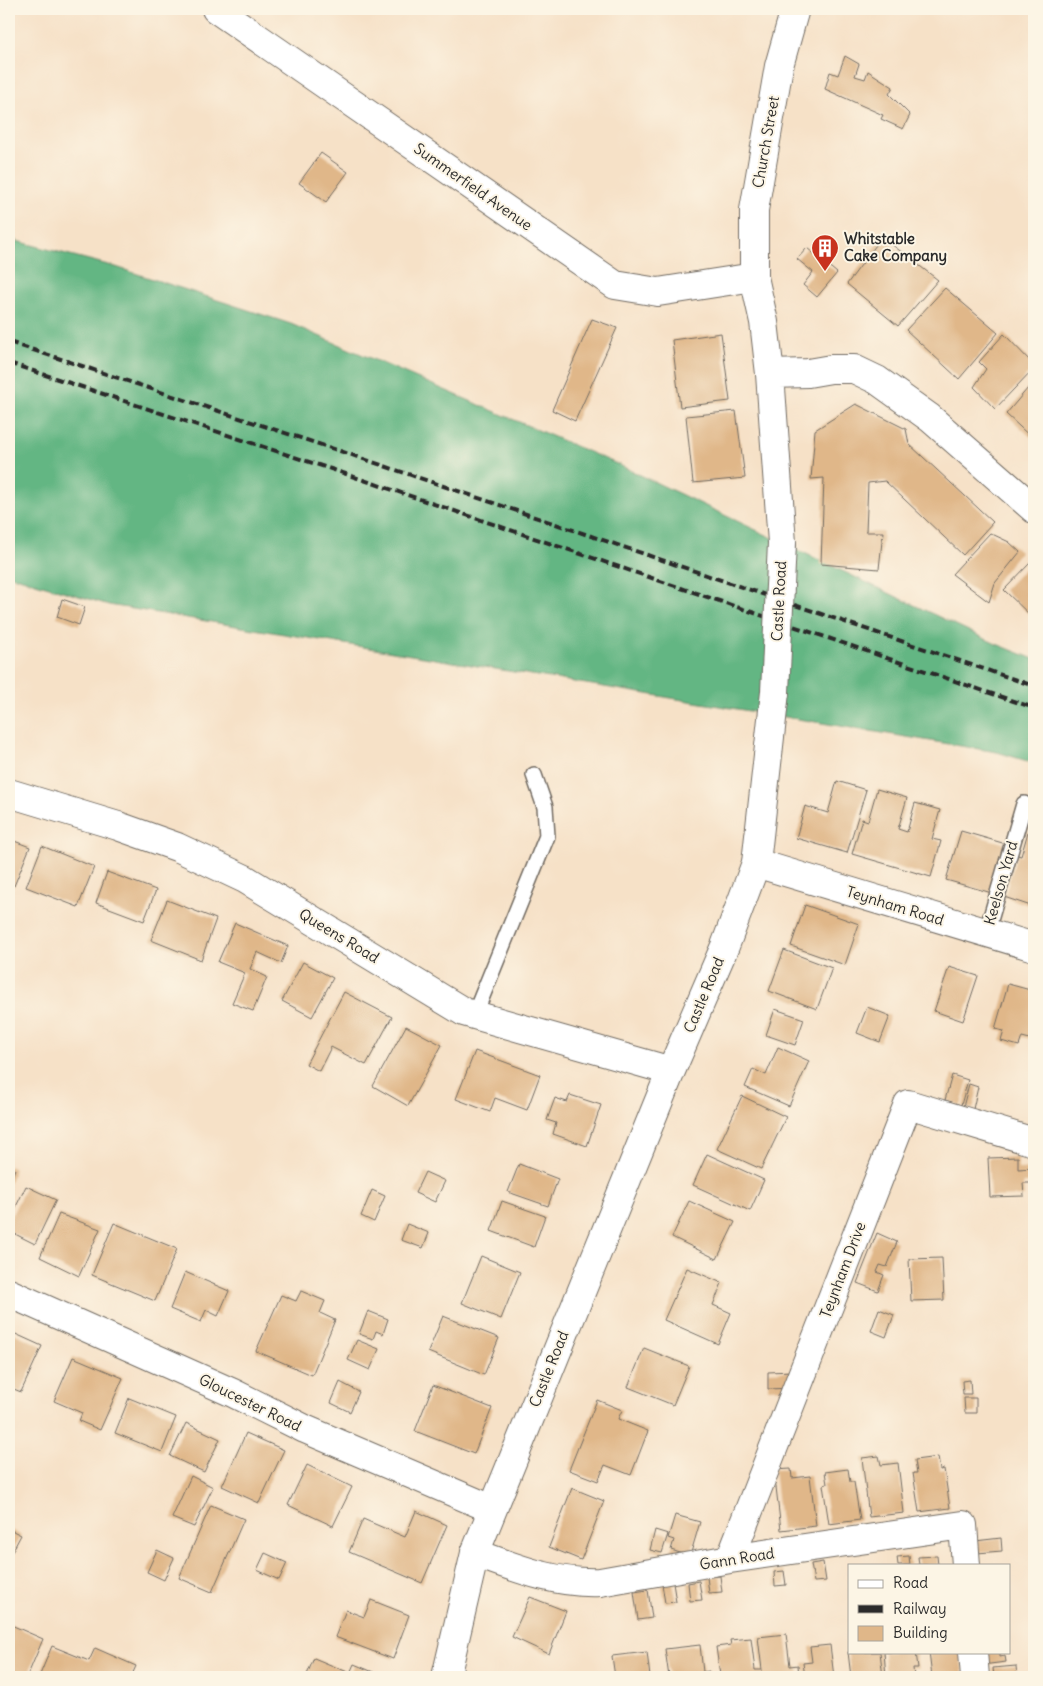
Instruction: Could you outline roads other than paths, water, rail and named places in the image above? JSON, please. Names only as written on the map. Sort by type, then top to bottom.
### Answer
[{"type":"street","name":"Summerfield Avenue","points":[[216,9],[615,285],[658,292],[754,277]]},
{"type":"street","name":"Church Street","points":[[754,277],[754,210],[779,66],[795,9]]},
{"type":"street","name":"Castle Road","points":[[446,1677],[475,1553],[671,1071],[725,946],[756,863],[775,692],[782,543],[770,374],[764,322],[754,277]]},
{"type":"street","points":[[770,374],[854,369],[877,380],[930,418],[1034,509]]},
{"type":"street","name":"Queens Road","points":[[9,793],[152,838],[245,879],[464,1012],[671,1071]]},
{"type":"street","name":"Teynham Road","points":[[756,863],[1034,948]]},
{"type":"street","name":"Teynham Drive","points":[[730,1559],[908,1104],[1034,1142]]},
{"type":"street","name":"Gloucester Road","points":[[9,1294],[233,1393],[306,1429],[492,1509]]},
{"type":"street","name":"Gann Road","points":[[475,1553],[538,1576],[580,1583],[600,1582],[730,1559],[963,1525],[966,1564]]},
{"type":"street","points":[[973,1654],[975,1677]]},
{"type":"lane","points":[[474,1016],[546,836],[545,807],[534,775]]},
{"type":"lane","name":"Keelson Yard","points":[[986,934],[1024,804]]},
{"type":"railway","points":[[9,342],[340,451],[1034,686]]},
{"type":"railway","points":[[9,363],[334,470],[1034,708]]},
{"type":"place","name":"Whitstable Cake Company","points":[[825,272]]}]
